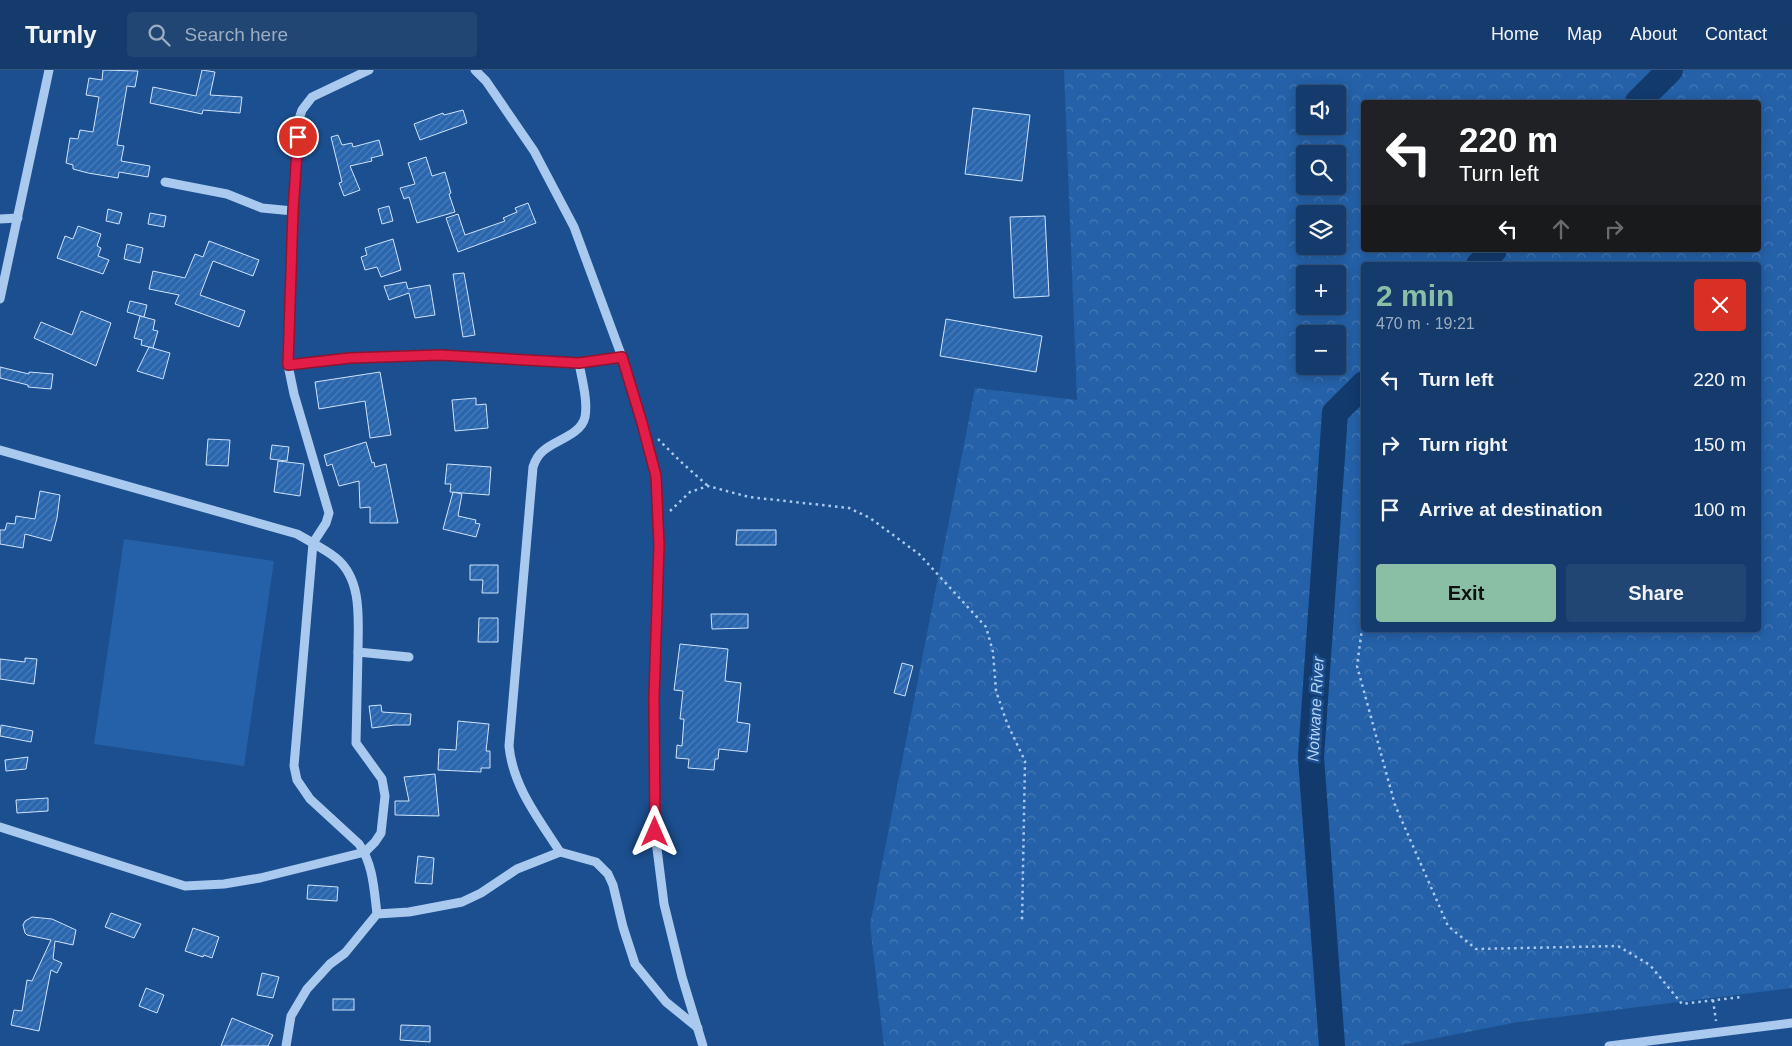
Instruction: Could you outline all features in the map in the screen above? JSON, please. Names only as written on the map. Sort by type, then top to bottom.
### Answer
[{"type":"street","points":[[0,299],[49,70]]},
{"type":"street","points":[[369,70],[312,97],[302,110],[299,119],[293,211],[288,365],[294,394],[329,513],[314,542],[294,766],[297,780],[310,799],[365,852],[370,864],[377,914]]},
{"type":"street","points":[[475,70],[486,81],[534,151],[574,227],[622,357],[656,476],[658,528],[654,697],[655,832],[664,904],[682,977],[703,1046]]},
{"type":"street","points":[[165,182],[227,194],[262,208],[275,211],[293,211]]},
{"type":"street","points":[[0,219],[18,218]]},
{"type":"street","points":[[288,365],[350,358],[440,355],[579,363],[622,357]]},
{"type":"street","points":[[560,852],[517,781],[511,762],[509,746],[532,467],[541,452],[575,431],[584,418],[586,405],[579,363]]},
{"type":"street","points":[[0,450],[297,534],[314,542],[338,559],[352,579],[357,598],[356,743],[382,779],[385,788],[381,833],[376,842],[365,852],[260,878],[224,884],[185,886],[0,827]]},
{"type":"street","points":[[358,652],[409,658]]},
{"type":"street","points":[[286,1046],[291,1016],[307,989],[330,964],[345,953],[377,914],[410,912],[462,902],[481,893],[517,869],[560,852],[596,862],[608,874],[614,885],[623,927],[636,964],[666,1002],[698,1028]]},
{"type":"street","points":[[1608,1046],[1792,1024]]},
{"type":"path","points":[[642,423],[708,486],[749,498],[849,508],[870,518],[919,554],[986,627],[993,652],[996,691],[1007,723],[1025,761],[1022,923]]},
{"type":"path","points":[[658,528],[671,510],[690,492],[708,486]]},
{"type":"path","points":[[1362,632],[1358,666],[1395,804],[1448,926],[1476,949],[1618,946],[1650,965],[1682,1004],[1741,997]]},
{"type":"path","points":[[1714,1000],[1718,1032]]},
{"type":"green space","points":[[1064,70],[1792,70],[1792,988],[1518,1022],[1397,1046],[884,1046],[870,925],[975,388],[1077,400]]},
{"type":"green space","points":[[124,539],[274,561],[244,766],[94,744]]},
{"type":"building","points":[[103,70],[138,71],[135,87],[127,86],[117,145],[124,146],[121,161],[150,166],[148,177],[119,172],[118,178],[88,173],[73,169],[73,165],[66,163],[70,138],[78,139],[80,130],[93,132],[99,97],[86,95],[89,78],[102,80]]},
{"type":"building","points":[[202,70],[215,72],[210,95],[242,97],[240,113],[203,110],[202,114],[150,103],[153,87],[196,96]]},
{"type":"building","points":[[973,108],[1030,115],[1022,181],[965,174]]},
{"type":"building","points":[[463,110],[467,123],[420,140],[414,124],[443,113],[444,115]]},
{"type":"building","points":[[338,135],[342,145],[352,143],[353,147],[379,140],[383,155],[371,158],[372,161],[350,166],[360,190],[344,196],[339,183],[342,182],[331,137]]},
{"type":"building","points":[[426,157],[432,176],[445,172],[455,212],[417,223],[409,197],[404,199],[400,188],[415,184],[408,163]]},
{"type":"building","points":[[528,203],[536,223],[458,252],[446,218],[458,214],[465,235],[505,221],[503,218],[517,212],[515,208]]},
{"type":"building","points":[[389,206],[393,221],[382,224],[378,209]]},
{"type":"building","points":[[108,209],[122,213],[119,224],[106,221]]},
{"type":"building","points":[[150,213],[166,216],[164,227],[148,224]]},
{"type":"building","points":[[1045,216],[1049,296],[1014,298],[1010,217]]},
{"type":"building","points":[[78,226],[101,234],[97,246],[101,248],[98,256],[109,260],[103,274],[57,258],[65,236],[73,239]]},
{"type":"building","points":[[393,239],[401,270],[381,277],[377,267],[365,270],[361,257],[367,255],[365,248]]},
{"type":"building","points":[[209,241],[259,260],[253,276],[213,261],[200,295],[245,311],[239,327],[175,304],[179,295],[149,289],[153,271],[185,278],[195,254],[203,257]]},
{"type":"building","points":[[127,244],[143,248],[140,263],[124,259]]},
{"type":"building","points":[[464,273],[475,335],[463,337],[453,274]]},
{"type":"building","points":[[406,282],[408,289],[430,285],[435,315],[415,318],[409,293],[389,300],[384,286]]},
{"type":"building","points":[[130,301],[147,305],[144,317],[127,312]]},
{"type":"building","points":[[81,311],[111,323],[96,366],[34,338],[41,322],[72,335]]},
{"type":"building","points":[[140,316],[155,320],[153,330],[158,331],[153,348],[141,345],[142,340],[134,338]]},
{"type":"building","points":[[946,319],[1042,336],[1036,372],[940,356]]},
{"type":"building","points":[[149,347],[170,353],[163,379],[137,371]]},
{"type":"building","points":[[0,367],[29,374],[29,372],[53,374],[51,389],[28,387],[28,385],[0,378]]},
{"type":"building","points":[[380,372],[391,435],[370,438],[365,401],[319,409],[315,382]]},
{"type":"building","points":[[476,398],[476,405],[486,404],[488,428],[455,431],[452,400]]},
{"type":"building","points":[[208,439],[230,440],[228,466],[206,465]]},
{"type":"building","points":[[366,442],[375,467],[386,464],[398,523],[370,523],[370,507],[360,508],[359,481],[339,486],[332,464],[327,466],[324,455]]},
{"type":"building","points":[[272,445],[289,447],[287,461],[270,459]]},
{"type":"building","points":[[278,461],[304,464],[300,496],[274,492]]},
{"type":"building","points":[[447,464],[491,467],[489,495],[450,492],[451,484],[445,484]]},
{"type":"building","points":[[40,491],[60,495],[51,541],[25,534],[23,548],[0,544],[0,530],[5,530],[7,523],[15,524],[16,516],[35,519]]},
{"type":"building","points":[[453,492],[462,494],[458,516],[476,520],[475,523],[480,524],[476,537],[443,529]]},
{"type":"building","points":[[737,530],[776,530],[776,545],[736,545]]},
{"type":"building","points":[[470,565],[498,565],[498,593],[482,593],[483,580],[470,580]]},
{"type":"building","points":[[711,614],[748,614],[748,628],[712,629]]},
{"type":"building","points":[[479,618],[498,618],[498,642],[478,642]]},
{"type":"building","points":[[680,644],[728,649],[725,681],[741,683],[737,722],[750,724],[747,752],[719,749],[718,759],[715,759],[714,770],[688,768],[689,759],[676,758],[677,745],[682,746],[684,719],[680,719],[683,691],[674,690]]},
{"type":"building","points":[[25,658],[37,659],[34,684],[0,679],[0,659],[25,662]]},
{"type":"building","points":[[902,663],[913,666],[905,696],[894,693]]},
{"type":"building","points":[[381,705],[382,712],[411,714],[410,725],[372,728],[369,706]]},
{"type":"building","points":[[458,721],[489,724],[486,751],[490,751],[490,768],[481,768],[481,772],[438,770],[439,749],[456,750]]},
{"type":"building","points":[[1,725],[33,731],[31,742],[0,736]]},
{"type":"building","points":[[28,757],[26,769],[6,771],[5,760]]},
{"type":"building","points":[[435,774],[439,816],[395,815],[395,801],[409,801],[404,777]]},
{"type":"building","points":[[48,798],[48,811],[17,813],[16,800]]},
{"type":"building","points":[[418,856],[434,858],[432,884],[415,883]]},
{"type":"building","points":[[308,885],[338,887],[337,901],[307,899]]},
{"type":"building","points":[[111,913],[141,924],[134,938],[105,927]]},
{"type":"building","points":[[32,917],[52,919],[76,930],[73,945],[55,941],[53,959],[62,963],[57,973],[51,970],[39,1031],[11,1025],[14,1010],[22,1011],[27,980],[32,981],[51,940],[25,933],[23,925],[25,921]]},
{"type":"building","points":[[193,928],[219,937],[212,958],[185,951]]},
{"type":"building","points":[[262,973],[279,977],[273,998],[257,995]]},
{"type":"building","points":[[146,988],[164,995],[157,1013],[139,1006]]},
{"type":"building","points":[[333,999],[354,999],[354,1010],[333,1010]]},
{"type":"building","points":[[232,1018],[273,1035],[268,1046],[221,1046]]},
{"type":"building","points":[[401,1025],[430,1026],[430,1042],[400,1040]]},
{"type":"waterway","name":"Notwane River","points":[[1640,100],[1670,70]]},
{"type":"waterway","name":"Notwane River","points":[[1482,262],[1492,252]]},
{"type":"waterway","name":"Notwane River","points":[[1332,1046],[1311,757],[1335,413],[1361,387]]},
{"type":"route","points":[[298,137],[293,211],[288,365],[350,358],[440,355],[579,363],[622,357],[656,476],[659,545],[654,697],[655,832]]}]
